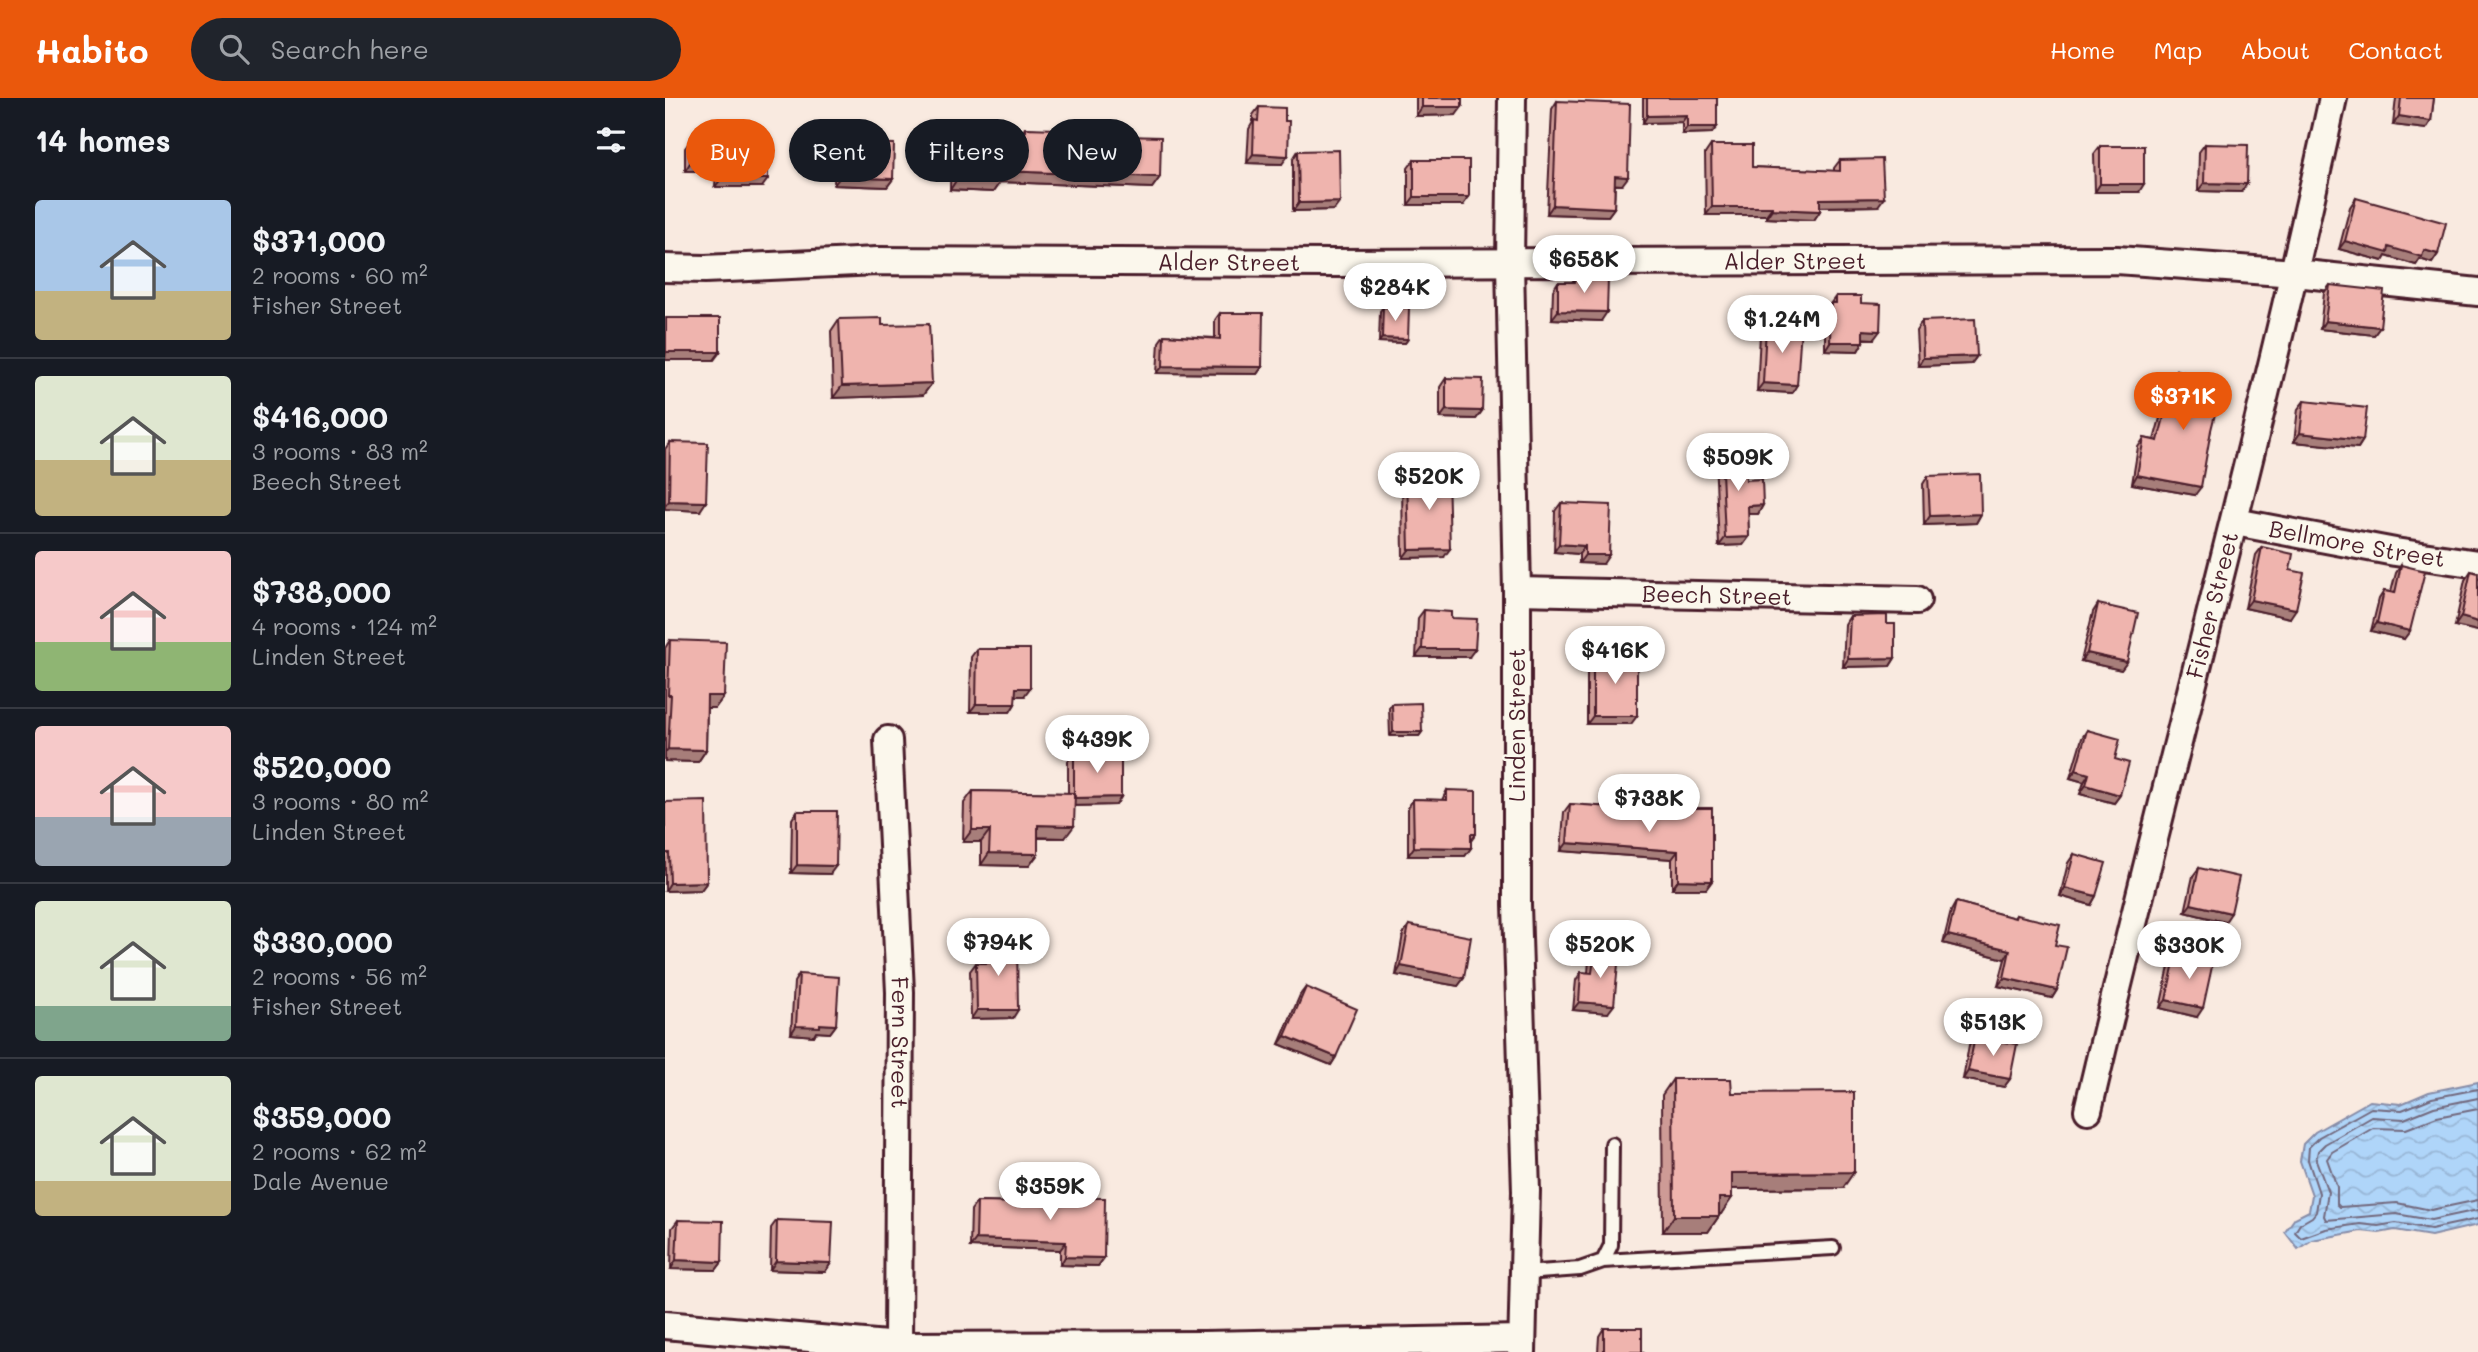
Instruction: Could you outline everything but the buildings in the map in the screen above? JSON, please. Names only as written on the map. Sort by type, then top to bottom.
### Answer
[{"type":"street","name":"Linden Street","points":[[1512,98],[1510,262],[1517,591],[1517,905],[1526,1191],[1522,1346]]},
{"type":"street","name":"Fisher Street","points":[[2088,1110],[2141,886],[2235,522],[2295,273],[2333,98]]},
{"type":"street","name":"Alder Street","points":[[665,268],[705,269],[877,261],[2117,260],[2295,273],[2478,292]]},
{"type":"street","name":"Bellmore Street","points":[[2235,522],[2395,552],[2478,564]]},
{"type":"street","name":"Beech Street","points":[[1517,591],[1917,600]]},
{"type":"street","name":"Fern Street","points":[[888,740],[900,992],[898,1346]]},
{"type":"street","points":[[665,1325],[898,1346],[1522,1346]]},
{"type":"lane","points":[[1603,1261],[1611,1245],[1612,1144]]},
{"type":"lane","points":[[1524,1273],[1580,1269],[1603,1261],[1833,1248]]},
{"type":"water","points":[[2478,1082],[2478,1225],[2431,1236],[2395,1230],[2379,1233],[2361,1231],[2312,1240],[2298,1249],[2285,1232],[2295,1218],[2309,1211],[2312,1195],[2300,1161],[2303,1144],[2315,1132],[2370,1101],[2401,1104],[2429,1092]]}]
